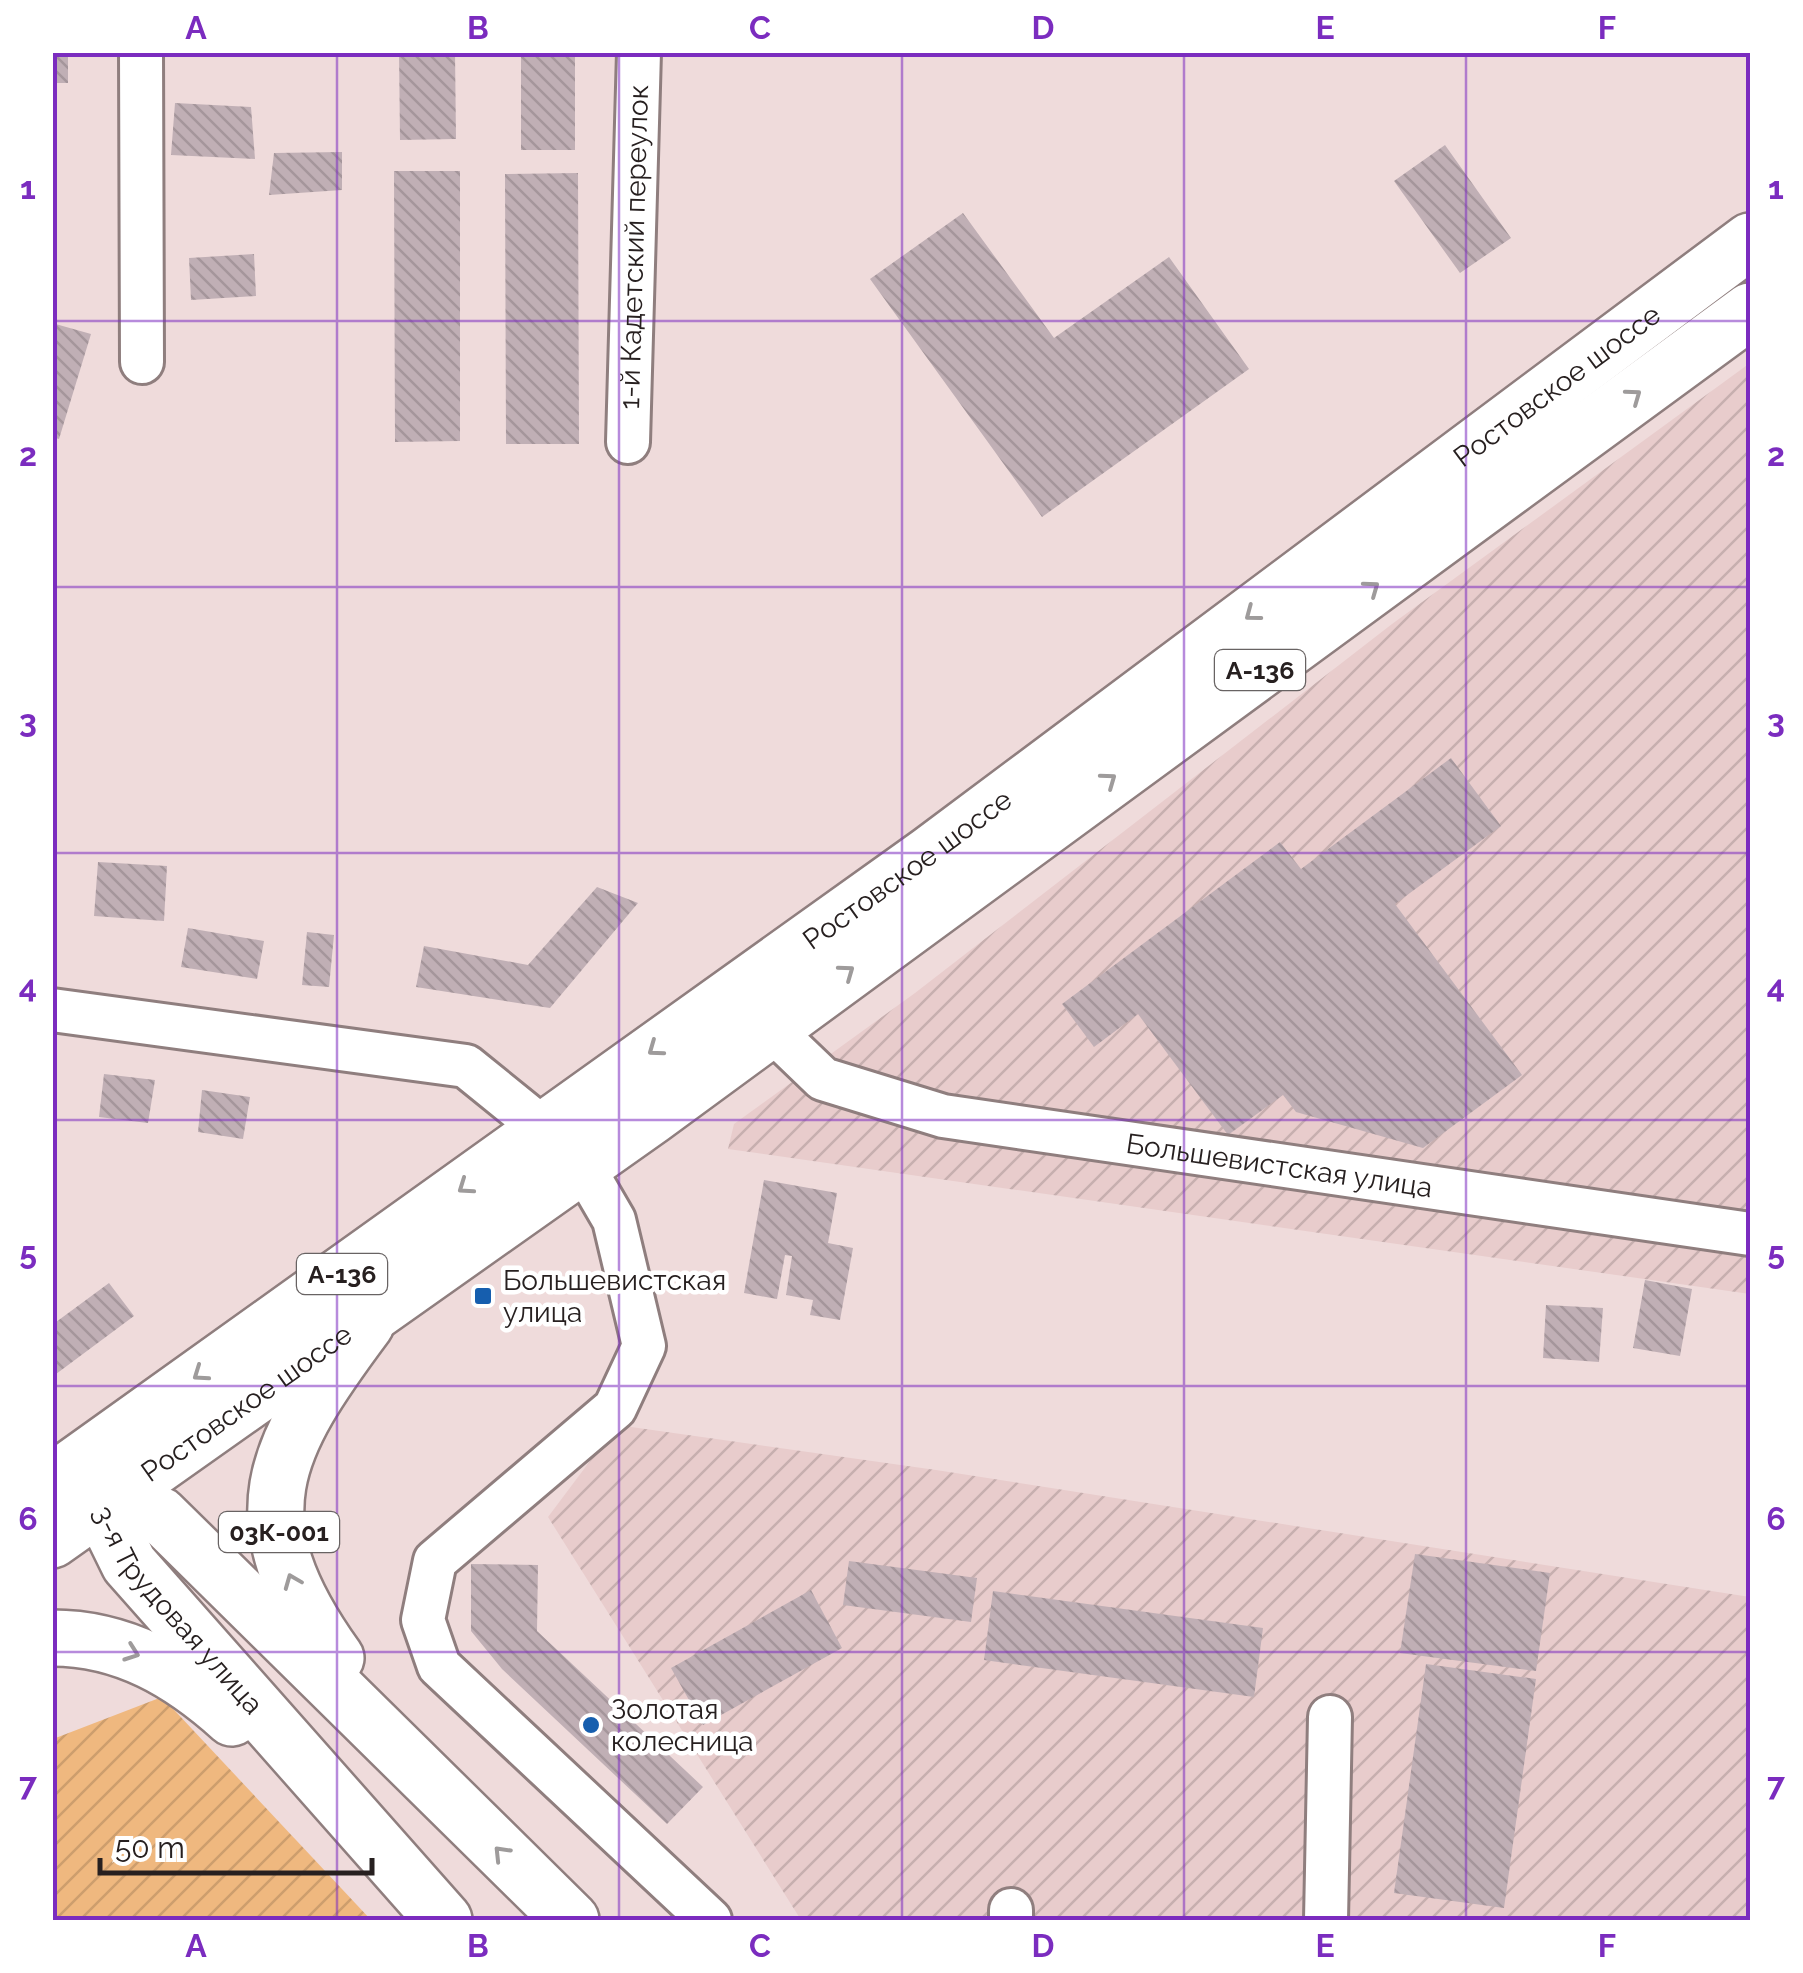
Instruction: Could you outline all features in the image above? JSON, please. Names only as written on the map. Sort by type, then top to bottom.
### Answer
[{"type":"main road","name":"Ростовское шоссе","points":[[751,1011],[930,854],[1750,241]]},
{"type":"main road","name":"Ростовское шоссе","points":[[52,1540],[68,1498],[112,1462],[139,1418],[564,1148],[751,1011],[1750,310]]},
{"type":"main road","name":"Ростовское шоссе","points":[[68,1498],[378,1308],[564,1148]]},
{"type":"main road","name":"03К-001","points":[[378,1308],[312,1397],[290,1436],[278,1476],[276,1512],[283,1558],[316,1630],[401,1750]]},
{"type":"main road","name":"3-я Трудовая улица","points":[[68,1498],[144,1508],[160,1515],[572,1920]]},
{"type":"main road","name":"3-я Трудовая улица","points":[[68,1498],[113,1537],[148,1588],[442,1920]]},
{"type":"main road","points":[[52,1638],[122,1649],[173,1672],[204,1693],[292,1772],[442,1920]]},
{"type":"street","points":[[141,52],[142,362]]},
{"type":"street","name":"1-й Кадетский переулок","points":[[628,442],[639,52]]},
{"type":"street","points":[[52,1010],[466,1066],[564,1148],[614,1220],[644,1346],[615,1408],[435,1561],[422,1620],[439,1666],[710,1920]]},
{"type":"street","name":"Большевистская улица","points":[[751,1011],[823,1079],[944,1116],[1750,1234]]},
{"type":"street","points":[[1326,1920],[1330,1718]]},
{"type":"shaded area","points":[[1750,363],[1750,1294],[728,1149],[734,1124],[915,993],[1392,624]]},
{"type":"shaded area","points":[[617,1425],[936,1470],[1750,1597],[1750,1920],[801,1920],[548,1517]]},
{"type":"shaded area","points":[[162,1697],[371,1920],[53,1920],[53,1739]]},
{"type":"building","points":[[52,52],[68,52],[68,83],[52,83]]},
{"type":"building","points":[[399,52],[455,52],[456,139],[400,140]]},
{"type":"building","points":[[521,52],[575,52],[575,150],[521,150]]},
{"type":"building","points":[[175,103],[251,107],[255,159],[171,155]]},
{"type":"building","points":[[1445,145],[1511,238],[1460,273],[1394,181]]},
{"type":"building","points":[[342,152],[342,190],[269,195],[274,153]]},
{"type":"building","points":[[394,171],[460,171],[460,441],[395,442]]},
{"type":"building","points":[[578,173],[579,444],[506,444],[505,174]]},
{"type":"building","points":[[963,213],[1054,338],[1169,257],[1249,369],[1042,517],[870,279]]},
{"type":"building","points":[[254,254],[256,296],[191,300],[189,258]]},
{"type":"building","points":[[52,323],[91,334],[59,439],[52,437]]},
{"type":"building","points":[[1451,758],[1501,826],[1395,904],[1522,1075],[1423,1148],[1296,1112],[1283,1095],[1228,1135],[1138,1014],[1094,1047],[1062,1004],[1280,842],[1301,869]]},
{"type":"building","points":[[98,862],[167,866],[164,921],[94,916]]},
{"type":"building","points":[[597,887],[638,903],[550,1008],[416,987],[424,946],[528,965]]},
{"type":"building","points":[[188,928],[264,941],[257,979],[181,967]]},
{"type":"building","points":[[307,932],[334,935],[329,987],[302,985]]},
{"type":"building","points":[[104,1074],[155,1080],[148,1123],[99,1117]]},
{"type":"building","points":[[202,1090],[250,1097],[243,1139],[198,1132]]},
{"type":"building","points":[[764,1180],[837,1193],[828,1243],[853,1248],[840,1320],[810,1315],[813,1300],[786,1295],[792,1256],[785,1255],[777,1299],[744,1293]]},
{"type":"building","points":[[1645,1280],[1692,1289],[1680,1356],[1633,1348]]},
{"type":"building","points":[[109,1283],[134,1316],[52,1377],[52,1325]]},
{"type":"building","points":[[1546,1305],[1603,1308],[1599,1362],[1543,1358]]},
{"type":"building","points":[[1415,1554],[1550,1573],[1536,1671],[1400,1653]]},
{"type":"building","points":[[849,1561],[977,1578],[971,1622],[843,1605]]},
{"type":"building","points":[[471,1564],[538,1565],[537,1631],[703,1787],[667,1824],[502,1669],[471,1631]]},
{"type":"building","points":[[811,1590],[842,1648],[703,1725],[671,1668]]},
{"type":"building","points":[[993,1591],[1263,1628],[1254,1697],[984,1660]]},
{"type":"building","points":[[1426,1664],[1536,1679],[1504,1908],[1394,1893]]},
{"type":"place","name":"Большевистская улица","points":[[483,1296]]},
{"type":"place","name":"Золотая колесница","points":[[591,1725]]}]
